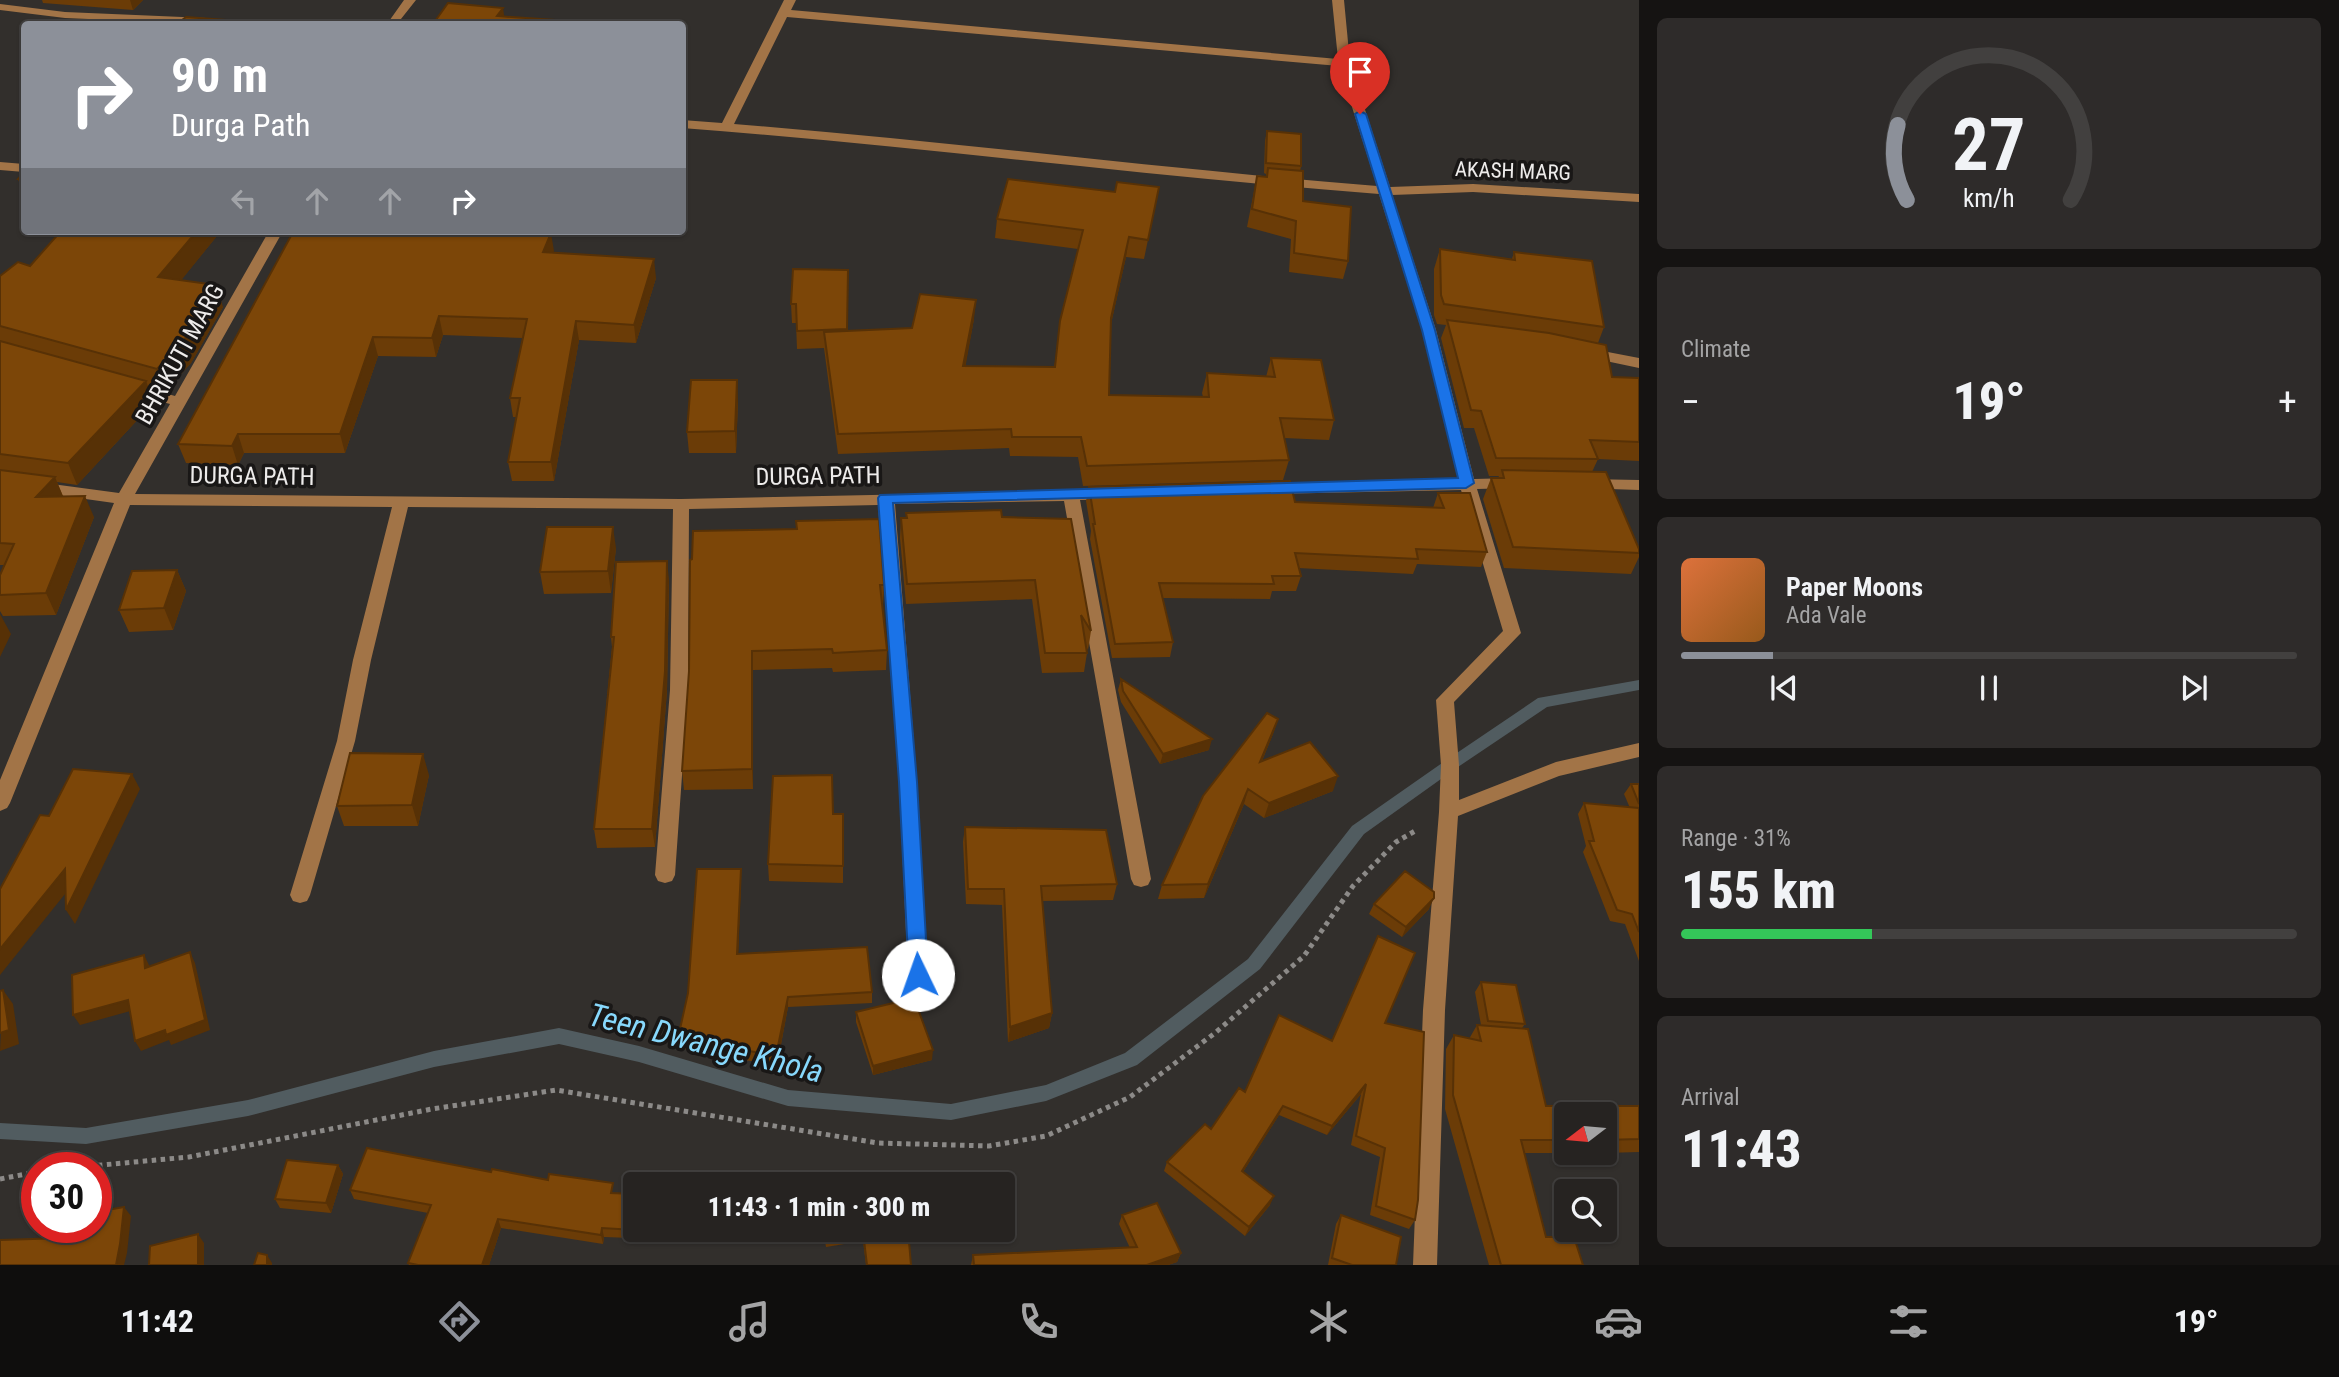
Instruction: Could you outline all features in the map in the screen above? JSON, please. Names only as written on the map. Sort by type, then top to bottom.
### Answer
[{"type":"street","points":[[394,21],[410,0]]},
{"type":"street","points":[[726,128],[790,0]]},
{"type":"street","points":[[1338,0],[1344,63],[1385,191],[1435,331],[1466,483],[1512,633],[1445,700],[1450,765],[1449,812],[1434,1010],[1426,1265]]},
{"type":"street","points":[[0,7],[65,15],[201,21]]},
{"type":"street","points":[[784,13],[1344,63]]},
{"type":"street","name":"AKASH MARG","points":[[686,124],[822,135],[1222,178],[1385,191],[1473,188],[1639,198]]},
{"type":"street","points":[[0,166],[21,168]]},
{"type":"street","name":"BHRIKUTI MARG","points":[[0,803],[124,499],[278,235]]},
{"type":"street","points":[[1568,349],[1639,362]]},
{"type":"street","points":[[112,384],[179,402]]},
{"type":"street","name":"DURGA PATH","points":[[0,482],[124,499],[401,502],[681,504],[1126,494]]},
{"type":"street","points":[[1248,490],[1536,483]]},
{"type":"street","points":[[1564,484],[1639,485]]},
{"type":"street","points":[[1071,495],[1141,879]]},
{"type":"street","points":[[886,498],[908,782],[918,975]]},
{"type":"street","points":[[300,895],[346,741],[362,660],[401,502]]},
{"type":"street","points":[[665,875],[680,690],[681,504]]},
{"type":"street","points":[[1449,812],[1556,769],[1639,750]]},
{"type":"path","points":[[112,1164],[189,1157],[432,1110],[556,1090],[878,1143],[989,1146],[1046,1136],[1130,1097],[1215,1033],[1304,956],[1353,886],[1396,842],[1449,812]]},
{"type":"path","points":[[0,1179],[21,1175]]},
{"type":"building","points":[[448,3],[503,8],[497,16],[568,21],[435,21]]},
{"type":"building","points":[[186,17],[240,21],[181,21]]},
{"type":"building","points":[[1267,131],[1301,134],[1301,166],[1266,163]]},
{"type":"building","points":[[1268,168],[1303,171],[1303,201],[1351,207],[1348,261],[1294,253],[1296,221],[1252,209],[1257,176],[1267,177]]},
{"type":"building","points":[[1008,179],[1115,192],[1117,182],[1159,187],[1148,240],[1129,237],[1111,318],[1109,395],[1209,397],[1207,373],[1275,377],[1271,358],[1321,360],[1334,420],[1280,418],[1289,460],[1087,466],[1081,437],[1012,437],[1011,429],[838,434],[824,332],[912,328],[920,294],[976,300],[963,366],[1055,367],[1060,321],[1083,230],[997,219]]},
{"type":"building","points":[[57,235],[194,235],[158,277],[216,285],[183,342],[157,369],[0,326],[0,276],[18,262],[30,266]]},
{"type":"building","points":[[291,235],[550,235],[543,252],[654,259],[634,325],[576,321],[551,462],[508,462],[520,398],[510,398],[527,319],[439,316],[432,338],[373,337],[340,434],[238,434],[232,446],[178,444]]},
{"type":"building","points":[[1440,249],[1515,260],[1514,252],[1592,261],[1604,327],[1444,304],[1441,295]]},
{"type":"building","points":[[793,269],[848,270],[847,329],[797,331],[796,304],[791,304]]},
{"type":"building","points":[[1447,320],[1549,333],[1606,345],[1612,377],[1639,378],[1639,442],[1590,440],[1598,459],[1496,458],[1481,411],[1471,410]]},
{"type":"building","points":[[0,341],[146,381],[68,463],[0,454]]},
{"type":"building","points":[[691,380],[737,380],[735,431],[687,432]]},
{"type":"building","points":[[0,470],[55,477],[36,497],[85,496],[46,593],[0,595],[0,575],[14,544],[0,543]]},
{"type":"building","points":[[1502,470],[1606,472],[1639,553],[1513,547],[1491,478],[1504,478]]},
{"type":"building","points":[[1290,481],[1295,502],[1444,508],[1438,493],[1470,493],[1487,552],[1416,549],[1418,559],[1295,553],[1301,576],[1272,576],[1274,584],[1159,583],[1173,642],[1115,644],[1089,487]]},
{"type":"building","points":[[1001,510],[1002,517],[1071,519],[1091,631],[1081,615],[1087,653],[1045,653],[1035,580],[907,584],[901,518],[907,518],[906,513]]},
{"type":"building","points":[[879,519],[884,585],[880,585],[887,650],[833,653],[832,649],[752,651],[752,769],[682,771],[689,671],[690,560],[693,531],[797,529],[796,521]]},
{"type":"building","points":[[547,527],[613,527],[608,571],[540,572]]},
{"type":"building","points":[[667,561],[665,671],[652,829],[594,829],[614,637],[611,637],[616,562]]},
{"type":"building","points":[[177,570],[164,608],[119,610],[132,571]]},
{"type":"building","points":[[1121,679],[1212,739],[1163,754],[1123,691]]},
{"type":"building","points":[[1267,713],[1278,719],[1260,762],[1310,742],[1338,776],[1269,803],[1248,789],[1208,884],[1162,885],[1203,796]]},
{"type":"building","points":[[350,753],[423,754],[412,805],[337,806]]},
{"type":"building","points":[[73,769],[132,774],[66,910],[65,869],[0,949],[0,889],[40,815],[49,816]]},
{"type":"building","points":[[832,775],[833,814],[843,814],[843,866],[768,864],[773,776]]},
{"type":"building","points":[[1631,784],[1639,784],[1639,804]]},
{"type":"building","points":[[1584,803],[1639,808],[1639,932],[1632,914],[1617,910],[1589,841],[1594,841]]},
{"type":"building","points":[[965,827],[1106,830],[1117,884],[1041,886],[1052,1013],[1010,1027],[1004,889],[968,889]]},
{"type":"building","points":[[697,869],[741,869],[737,954],[867,947],[872,992],[788,997],[776,1056],[678,1038],[688,993]]},
{"type":"building","points":[[1405,871],[1434,892],[1434,898],[1406,927],[1374,904]]},
{"type":"building","points":[[1378,936],[1415,953],[1385,1023],[1424,1032],[1415,1220],[1376,1206],[1385,1148],[1356,1136],[1366,1084],[1332,1126],[1283,1106],[1242,1171],[1274,1196],[1249,1227],[1167,1162],[1205,1124],[1211,1129],[1239,1088],[1245,1092],[1279,1015],[1332,1041]]},
{"type":"building","points":[[190,952],[205,1020],[166,1035],[165,1030],[135,1041],[128,1000],[73,1015],[72,975],[144,955],[145,968]]},
{"type":"building","points":[[1481,982],[1516,985],[1525,1024],[1488,1021]]},
{"type":"building","points":[[3,990],[9,1030],[0,1033],[0,991]]},
{"type":"building","points":[[914,998],[933,1050],[873,1066],[856,1012]]},
{"type":"building","points":[[1477,1025],[1528,1029],[1546,1106],[1554,1106],[1554,1140],[1521,1140],[1546,1237],[1554,1237],[1554,1242],[1576,1242],[1583,1265],[1501,1265],[1453,1095],[1454,1035],[1481,1041]]},
{"type":"building","points":[[1617,1106],[1639,1106],[1639,1139],[1617,1140]]},
{"type":"building","points":[[367,1148],[491,1172],[492,1169],[548,1180],[549,1174],[613,1183],[611,1193],[623,1194],[623,1229],[602,1228],[601,1235],[498,1219],[482,1265],[418,1265],[408,1263],[431,1205],[350,1190]]},
{"type":"building","points":[[287,1160],[338,1165],[326,1203],[275,1199]]},
{"type":"building","points":[[1157,1203],[1181,1253],[1147,1265],[974,1265],[973,1255],[1137,1247],[1122,1215]]},
{"type":"building","points":[[124,1207],[116,1265],[0,1265],[0,1240],[21,1239],[21,1243],[112,1243],[112,1209]]},
{"type":"building","points":[[1341,1215],[1401,1237],[1396,1265],[1352,1265],[1332,1258]]},
{"type":"building","points":[[198,1234],[198,1265],[149,1265],[150,1246]]},
{"type":"building","points":[[864,1242],[909,1242],[911,1265],[867,1265]]},
{"type":"building","points":[[258,1253],[267,1255],[267,1265],[254,1265]]},
{"type":"waterway","name":"Teen Dwange Khola","points":[[0,1131],[86,1136],[248,1108],[434,1059],[559,1036],[639,1054],[788,1098],[951,1112],[1046,1093],[1131,1059],[1254,964],[1358,830],[1450,765],[1543,702],[1639,685]]},
{"type":"route","points":[[918,975],[908,782],[886,498],[1466,483],[1429,330],[1360,114]]}]
